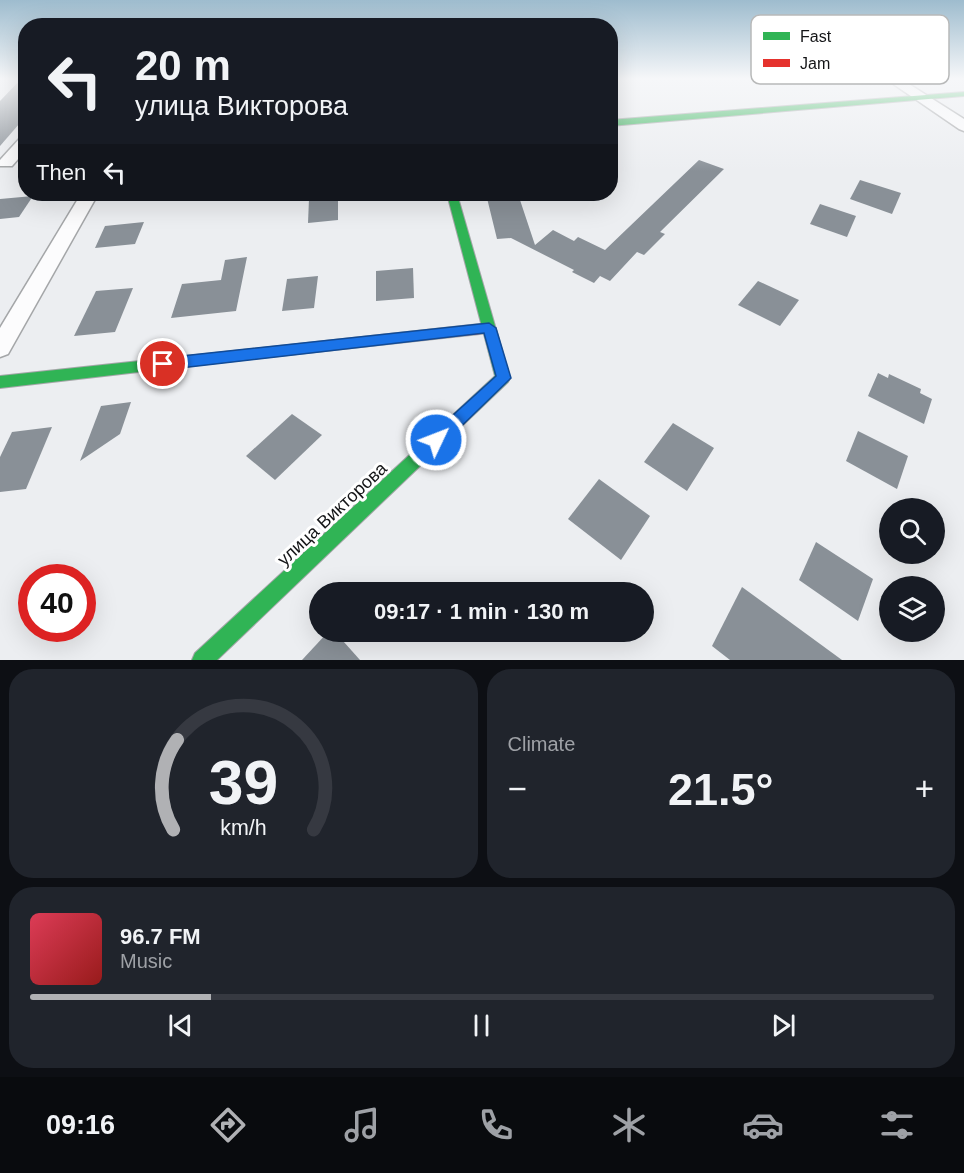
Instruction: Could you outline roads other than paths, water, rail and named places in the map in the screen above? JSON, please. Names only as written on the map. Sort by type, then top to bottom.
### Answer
[{"type":"street","points":[[618,122],[775,110]]},
{"type":"street","points":[[940,110],[964,126]]},
{"type":"street","points":[[3,164],[18,148]]},
{"type":"street","points":[[3,164],[18,163]]},
{"type":"street","points":[[0,348],[85,201]]},
{"type":"street","name":"улица Викторова","points":[[202,660],[503,378],[454,201]]},
{"type":"street","points":[[0,382],[489,328]]}]
